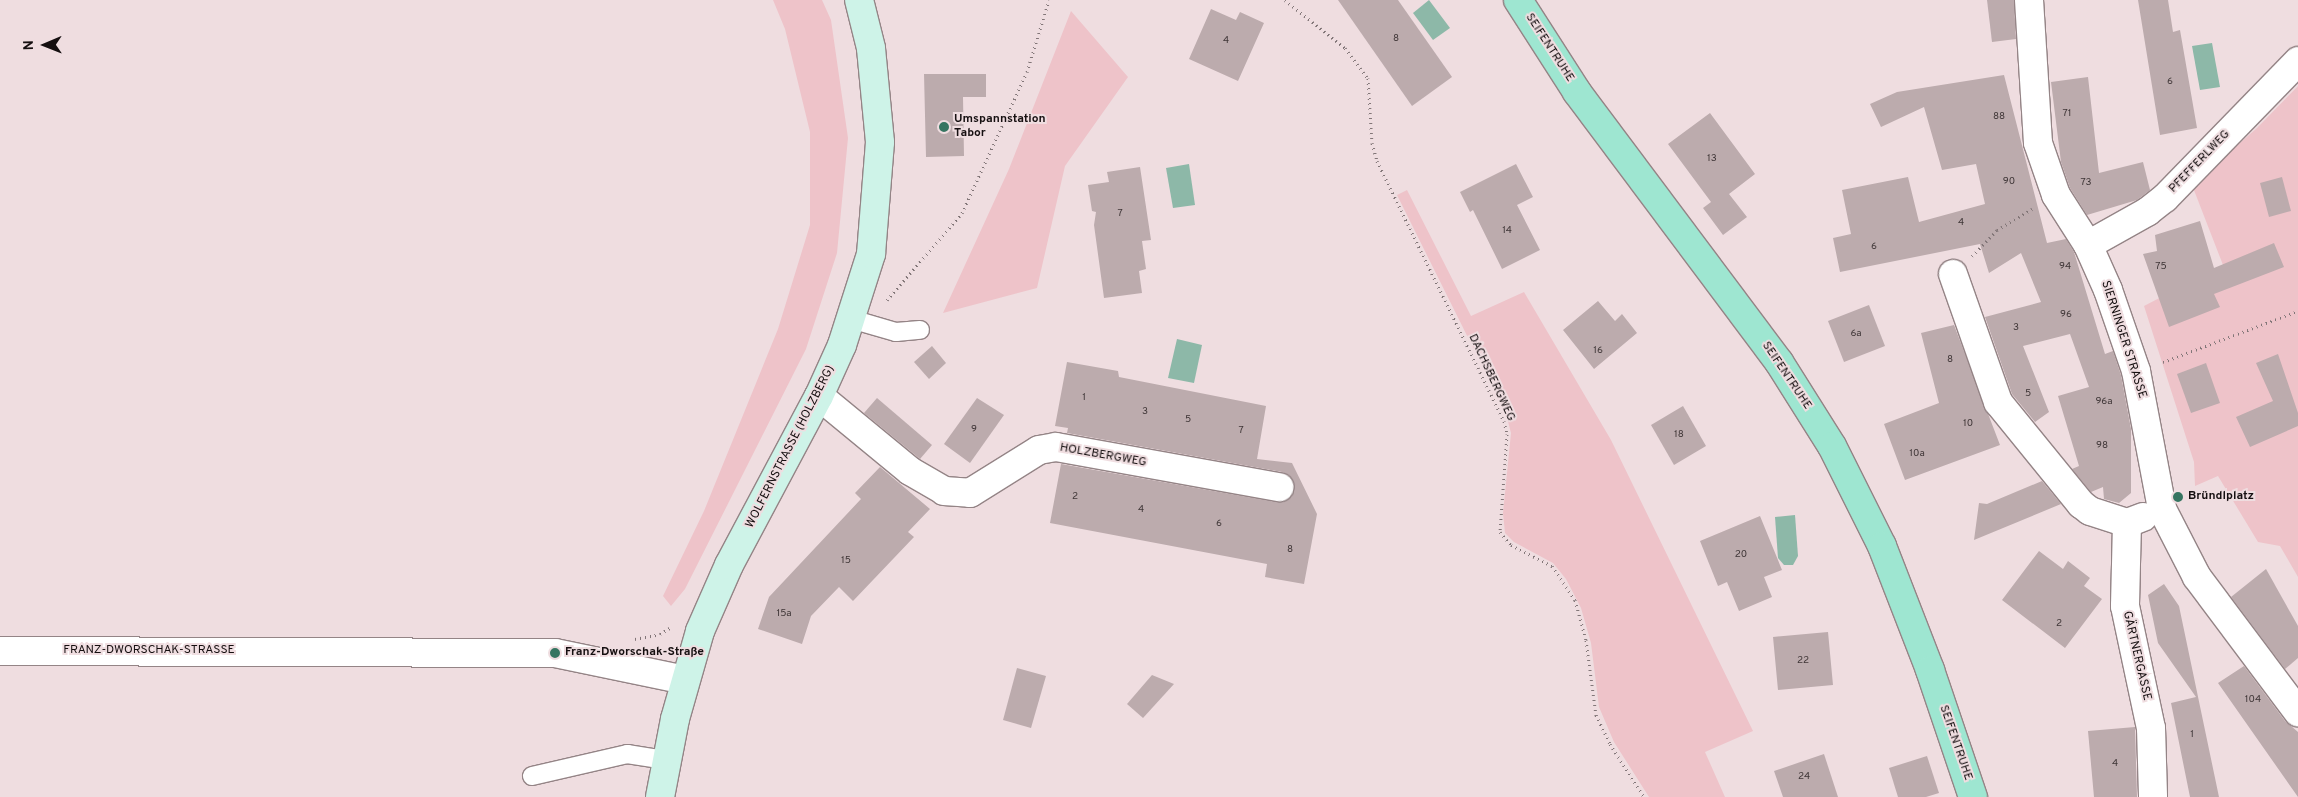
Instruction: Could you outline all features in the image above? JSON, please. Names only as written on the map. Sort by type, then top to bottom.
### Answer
[{"type":"main road","name":"WOLFERNSTRASSE (HOLZBERG)","points":[[660,797],[665,760],[685,680],[700,631],[729,565],[819,396],[851,319],[871,254],[880,142],[875,75],[859,0]]},
{"type":"main road","name":"SEIFENTRUHE","points":[[1518,0],[1594,115],[1779,362],[1832,446],[1882,546],[1930,670],[1973,797]]},
{"type":"street","name":"SIERNINGER STRASSE","points":[[2029,0],[2038,143],[2056,195],[2088,245],[2108,290],[2136,371],[2162,509],[2197,578],[2298,712]]},
{"type":"street","name":"PFEFFERLWEG","points":[[2088,245],[2147,212],[2165,198],[2298,62]]},
{"type":"street","points":[[1953,274],[1998,402],[2081,504],[2090,511],[2127,524],[2162,509]]},
{"type":"street","name":"HOLZBERGWEG","points":[[819,396],[910,472],[944,491],[970,493],[1039,450],[1056,447],[1279,488]]},
{"type":"street","name":"GÄRTNERGASSE","points":[[2127,524],[2125,606],[2150,720],[2153,797]]},
{"type":"street","name":"FRANZ-DWORSCHAK-STRASSE","points":[[0,651],[555,653],[685,680]]},
{"type":"lane","points":[[851,319],[896,332],[920,330]]},
{"type":"lane","points":[[532,776],[627,754],[665,760]]},
{"type":"path","points":[[851,319],[890,298],[962,213],[1027,72],[1049,0]]},
{"type":"path","name":"DACHSBERGWEG","points":[[1285,0],[1345,48],[1368,78],[1372,143],[1377,161],[1504,421],[1506,434],[1500,532],[1511,545],[1552,566],[1575,600],[1586,640],[1596,714],[1610,744],[1644,797]]},
{"type":"path","points":[[1953,274],[1997,230],[2056,195]]},
{"type":"path","points":[[2136,371],[2224,341],[2298,311]]},
{"type":"path","points":[[630,640],[660,634],[676,622]]},
{"type":"shaded area","points":[[773,0],[822,0],[831,20],[848,138],[837,253],[806,349],[685,589],[671,606],[663,596],[704,511],[778,329],[810,225],[810,132],[785,29]]},
{"type":"shaded area","points":[[1429,0],[1450,28],[1433,40],[1413,13]]},
{"type":"shaded area","points":[[1071,11],[1128,77],[1065,166],[1037,288],[943,313],[1009,169]]},
{"type":"shaded area","points":[[2212,43],[2220,87],[2200,90],[2192,46]]},
{"type":"shaded area","points":[[2298,86],[2298,577],[2280,546],[2258,542],[2218,476],[2195,486],[2194,462],[2144,306],[2223,265],[2192,185],[2257,128]]},
{"type":"shaded area","points":[[1189,164],[1195,205],[1173,208],[1166,168]]},
{"type":"shaded area","points":[[1407,190],[1471,316],[1524,292],[1611,440],[1753,731],[1705,752],[1725,797],[1649,797],[1614,742],[1599,707],[1591,643],[1581,608],[1566,579],[1553,563],[1514,542],[1505,533],[1503,513],[1511,433],[1506,414],[1397,195]]},
{"type":"shaded area","points":[[1177,339],[1202,345],[1194,383],[1168,378]]},
{"type":"shaded area","points":[[1795,515],[1798,556],[1793,565],[1784,565],[1778,558],[1775,517]]},
{"type":"building","points":[[1338,0],[1398,0],[1452,77],[1412,106]]},
{"type":"building","points":[[1987,0],[2014,0],[2016,39],[1992,42]]},
{"type":"building","points":[[2138,0],[2168,0],[2173,32],[2180,30],[2197,128],[2160,135]]},
{"type":"building","points":[[1211,9],[1236,20],[1240,12],[1264,23],[1238,81],[1189,59]]},
{"type":"building","name":"Umspannstation Tabor","points":[[924,74],[986,74],[986,97],[963,97],[964,156],[926,157]]},
{"type":"building","points":[[2004,75],[2047,243],[2066,239],[2074,252],[2105,354],[2113,351],[2121,375],[2131,429],[2131,493],[2119,503],[2104,499],[2103,487],[2091,492],[2072,469],[2079,466],[2058,396],[2089,387],[2070,334],[2023,346],[2049,412],[2035,422],[2012,394],[1985,317],[2041,302],[2021,253],[1989,273],[1980,244],[1840,272],[1833,238],[1851,234],[1842,190],[1908,177],[1919,222],[1985,204],[1976,164],[1942,170],[1924,107],[1881,127],[1870,104],[1897,92]]},
{"type":"building","points":[[2088,77],[2099,173],[2143,162],[2150,190],[2137,200],[2087,215],[2070,188],[2061,162],[2051,82]]},
{"type":"building","points":[[1710,113],[1755,174],[1729,194],[1747,217],[1723,235],[1703,208],[1711,202],[1668,144]]},
{"type":"building","points":[[1516,164],[1533,197],[1517,205],[1540,250],[1502,269],[1473,210],[1470,212],[1460,192]]},
{"type":"building","points":[[1140,167],[1151,240],[1142,241],[1146,269],[1139,271],[1142,293],[1104,298],[1094,225],[1096,212],[1092,211],[1088,185],[1109,182],[1107,172]]},
{"type":"building","points":[[2282,177],[2291,211],[2269,217],[2260,183]]},
{"type":"building","points":[[2200,221],[2214,268],[2274,243],[2284,267],[2214,294],[2220,307],[2169,327],[2143,254],[2157,251],[2155,235]]},
{"type":"building","points":[[1598,301],[1615,321],[1622,314],[1637,333],[1594,369],[1563,330]]},
{"type":"building","points":[[1869,305],[1885,346],[1844,362],[1828,321]]},
{"type":"building","points":[[1954,325],[2000,445],[1905,480],[1884,424],[1939,403],[1921,333]]},
{"type":"building","points":[[932,346],[946,363],[929,379],[914,362]]},
{"type":"building","points":[[2278,354],[2298,413],[2298,426],[2250,447],[2236,417],[2273,401],[2256,363]]},
{"type":"building","points":[[1067,362],[1118,371],[1119,377],[1266,406],[1257,459],[1292,463],[1317,514],[1304,584],[1265,577],[1267,564],[1050,523],[1061,464],[1276,502],[1291,497],[1294,489],[1289,475],[1282,472],[1067,433],[1068,428],[1055,426]]},
{"type":"building","points":[[2206,363],[2220,403],[2191,413],[2177,374]]},
{"type":"building","points":[[877,398],[932,445],[920,459],[864,413]]},
{"type":"building","points":[[977,398],[1004,415],[970,463],[944,444]]},
{"type":"building","points":[[1683,406],[1706,446],[1674,465],[1651,425]]},
{"type":"building","points":[[880,467],[930,509],[908,532],[914,537],[853,601],[839,587],[811,616],[802,644],[758,629],[769,597],[861,499],[855,493]]},
{"type":"building","points":[[2042,481],[2061,504],[1974,540],[1979,503],[1987,504]]},
{"type":"building","points":[[1760,516],[1782,570],[1764,577],[1772,597],[1739,611],[1727,582],[1718,586],[1700,541]]},
{"type":"building","points":[[2039,551],[2063,569],[2068,561],[2090,578],[2084,586],[2102,599],[2065,648],[2002,600]]},
{"type":"building","points":[[2266,569],[2298,626],[2298,658],[2285,669],[2231,597]]},
{"type":"building","points":[[2164,584],[2179,606],[2219,797],[2190,797],[2171,703],[2196,697],[2158,643],[2148,595]]},
{"type":"building","points":[[1828,632],[1833,685],[1778,690],[1773,637]]},
{"type":"building","points":[[2244,666],[2285,721],[2298,732],[2298,797],[2218,683]]},
{"type":"building","points":[[1017,668],[1046,676],[1031,728],[1003,720]]},
{"type":"building","points":[[1152,675],[1174,684],[1143,718],[1127,704]]},
{"type":"building","points":[[2135,727],[2137,797],[2094,797],[2088,731]]},
{"type":"building","points":[[1824,754],[1838,797],[1783,797],[1774,771]]},
{"type":"building","points":[[1927,756],[1939,793],[1926,797],[1898,797],[1889,768]]},
{"type":"place","name":"Umspannstation Tabor","points":[[944,127]]},
{"type":"place","name":"Bründlplatz","points":[[2178,497]]},
{"type":"place","name":"Franz-Dworschak-Straße","points":[[555,653]]}]
